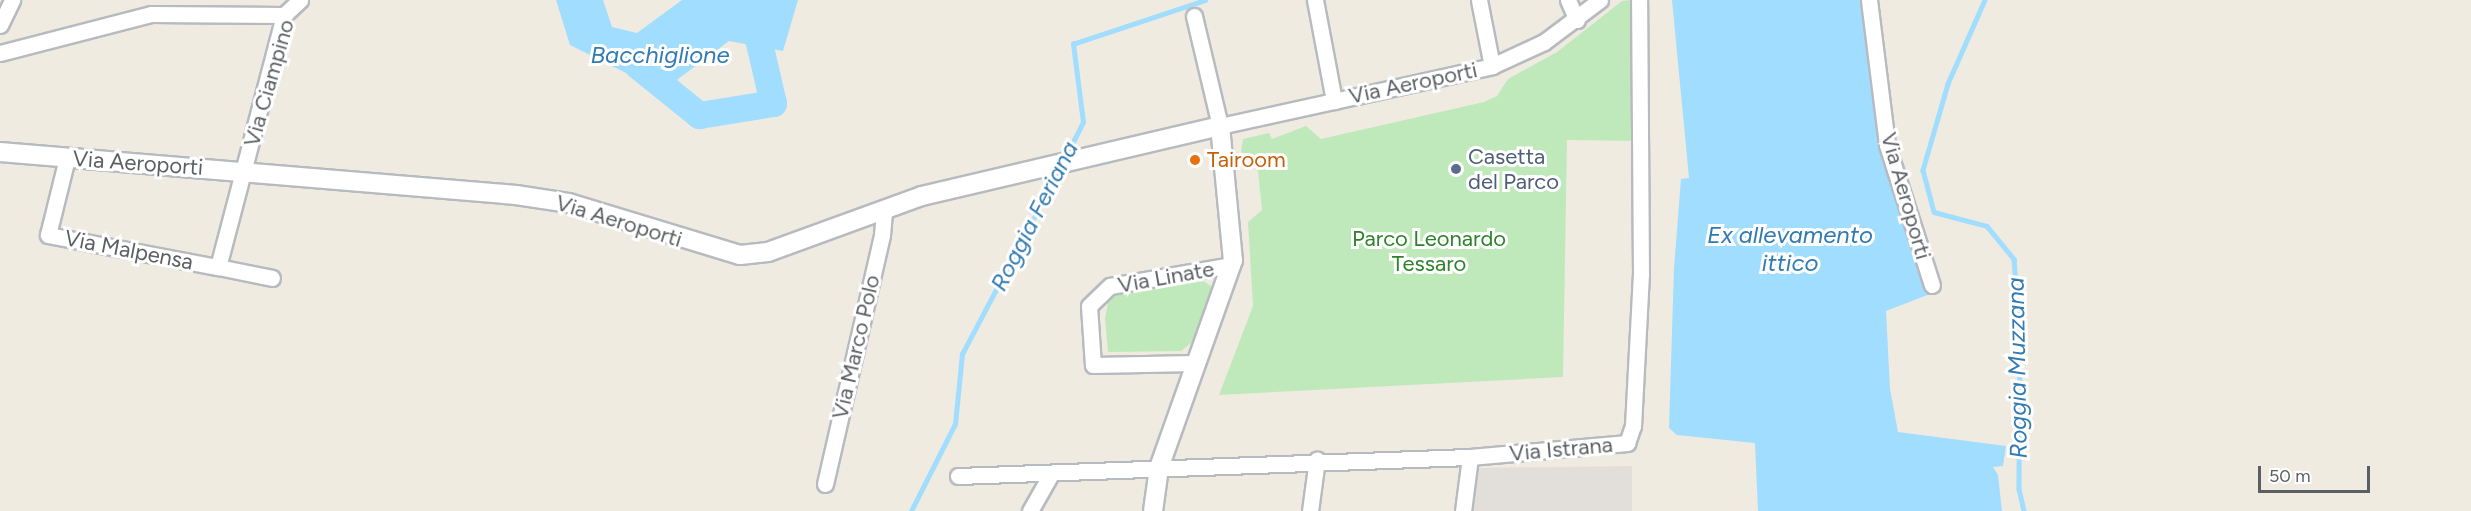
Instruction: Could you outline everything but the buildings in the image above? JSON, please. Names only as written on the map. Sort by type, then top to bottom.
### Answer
[{"type":"street","points":[[0,26],[12,0]]},
{"type":"street","name":"Via Ciampino","points":[[245,171],[284,15],[300,0]]},
{"type":"street","name":"Via Aeroporti","points":[[1315,0],[1334,101]]},
{"type":"street","name":"Via Aeroporti","points":[[1479,0],[1492,66]]},
{"type":"street","points":[[1568,0],[1577,20]]},
{"type":"street","name":"Via Aeroporti","points":[[0,152],[245,171],[569,203],[740,255],[768,252],[884,210],[1043,168],[1492,66],[1520,56],[1577,20],[1600,0]]},
{"type":"street","name":"Via Istrana","points":[[958,476],[1050,474],[1317,459],[1470,457],[1607,447],[1627,443],[1631,435],[1641,274],[1639,0]]},
{"type":"street","name":"Via Aeroporti","points":[[1869,0],[1887,145],[1932,285]]},
{"type":"street","points":[[0,53],[150,7],[284,15]]},
{"type":"street","points":[[1194,16],[1220,126]]},
{"type":"street","name":"Via Linate","points":[[1153,511],[1159,468],[1232,265],[1220,126]]},
{"type":"street","name":"Via Malpensa","points":[[67,158],[48,235],[272,278]]},
{"type":"street","name":"Via Malpensa","points":[[218,267],[245,171]]},
{"type":"street","name":"Via Marco Polo","points":[[825,484],[882,235],[884,210]]},
{"type":"street","name":"Via Linate","points":[[1195,363],[1093,365],[1089,306],[1110,286],[1232,265]]},
{"type":"street","points":[[1463,511],[1470,457]]},
{"type":"street","points":[[1310,511],[1317,459]]},
{"type":"street","points":[[1030,511],[1050,474]]},
{"type":"shaded area","points":[[1632,466],[1632,511],[1471,511],[1477,468]]},
{"type":"green space","name":"Parco Leonardo Tessaro","points":[[1631,0],[1636,141],[1567,140],[1563,377],[1219,395],[1253,306],[1248,222],[1262,210],[1257,161],[1240,160],[1243,139],[1269,133],[1272,139],[1306,126],[1321,139],[1484,102],[1497,96],[1508,79],[1557,52],[1622,1]]},
{"type":"green space","points":[[1203,281],[1214,288],[1191,343],[1181,351],[1108,352],[1105,319],[1108,303],[1119,292]]},
{"type":"water","name":"Bacchiglione","points":[[556,0],[603,0],[612,27],[637,33],[682,0],[798,0],[783,51],[729,41],[662,91],[570,45]]},
{"type":"water","name":"Ex allevamento ittico","points":[[1672,0],[1862,0],[1872,88],[1890,174],[1930,294],[1886,311],[1890,389],[1898,432],[2006,446],[2003,466],[1993,467],[1998,475],[2002,511],[1758,511],[1755,443],[1677,435],[1669,428],[1674,268],[1681,179],[1689,178]]},
{"type":"waterway","points":[[637,65],[699,115],[773,103],[749,0]]},
{"type":"waterway","name":"Roggia Feriana","points":[[1065,158],[1083,122],[1073,44],[1205,0]]},
{"type":"waterway","name":"Roggia Muzzana","points":[[1985,0],[1948,84],[1923,170],[1934,212],[1987,226],[2014,259],[2020,337],[2019,489],[2024,511]]},
{"type":"waterway","name":"Roggia Feriana","points":[[911,511],[955,424],[962,354],[1059,170]]},
{"type":"place","name":"Tairoom","points":[[1195,160]]},
{"type":"place","name":"Casetta del Parco","points":[[1456,169]]}]
